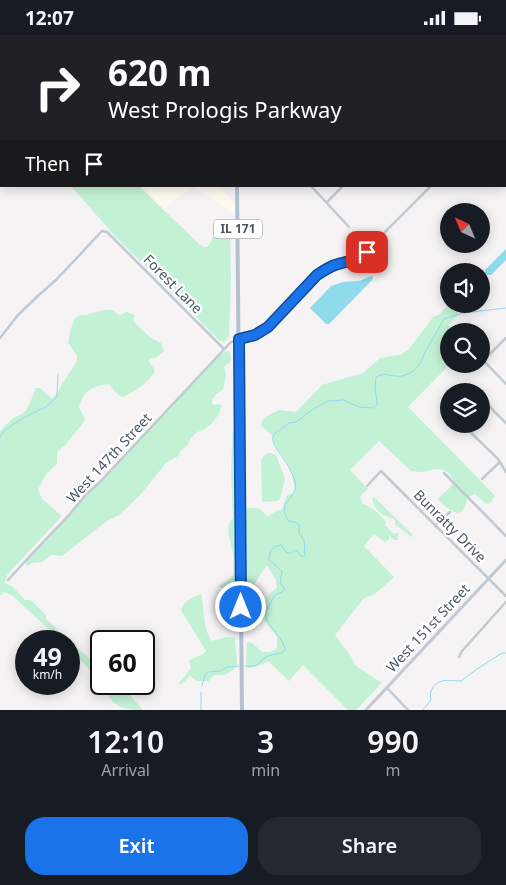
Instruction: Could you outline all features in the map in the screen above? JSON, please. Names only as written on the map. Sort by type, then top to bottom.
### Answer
[{"type":"main road","name":"IL 171","points":[[238,187],[242,710]]},
{"type":"street","points":[[312,187],[349,227]]},
{"type":"street","points":[[327,202],[342,187]]},
{"type":"street","name":"West 147th Street","points":[[8,580],[87,493],[99,483],[232,341],[255,335],[268,327],[323,270],[353,261],[362,256],[430,187]]},
{"type":"street","name":"Forest Lane","points":[[0,338],[18,315],[57,279],[102,231],[108,232],[224,349]]},
{"type":"street","points":[[490,352],[506,338]]},
{"type":"street","points":[[490,367],[506,383]]},
{"type":"street","points":[[490,407],[506,423]]},
{"type":"street","points":[[471,433],[500,462],[506,472]]},
{"type":"street","points":[[482,479],[500,462]]},
{"type":"street","name":"Bunratty Drive","points":[[367,486],[380,471],[506,595]]},
{"type":"street","points":[[444,473],[506,536]]},
{"type":"street","points":[[435,526],[450,512]]},
{"type":"street","name":"West 151st Street","points":[[366,710],[506,560]]},
{"type":"street","points":[[459,657],[462,651],[506,602]]},
{"type":"street","points":[[387,688],[408,710]]},
{"type":"shaded area","points":[[140,187],[192,187],[163,210]]},
{"type":"shaded area","points":[[194,187],[219,187],[236,204],[236,216]]},
{"type":"green space","points":[[72,187],[140,187],[204,247],[207,247],[211,242],[216,228],[226,229],[230,232],[229,336],[224,342],[220,341],[115,236]]},
{"type":"green space","points":[[104,310],[111,310],[120,315],[127,312],[133,314],[135,316],[133,320],[137,325],[151,338],[161,343],[164,351],[157,357],[149,359],[155,370],[141,387],[132,392],[122,397],[109,384],[98,386],[86,393],[79,407],[85,419],[83,423],[57,452],[57,464],[47,473],[38,489],[42,499],[62,516],[7,575],[5,583],[12,586],[25,600],[31,600],[46,615],[46,619],[58,630],[49,630],[13,596],[4,592],[0,596],[0,431],[12,419],[25,412],[36,388],[40,388],[51,398],[54,397],[77,361],[77,356],[68,342],[72,326],[78,316]]},
{"type":"green space","points":[[458,313],[450,323],[440,323],[441,373],[408,407],[495,496],[490,503],[486,504],[475,494],[472,495],[468,498],[462,511],[459,513],[452,511],[438,500],[454,481],[449,473],[439,469],[423,472],[411,471],[379,441],[350,470],[368,489],[360,497],[363,504],[379,514],[386,522],[385,525],[394,534],[398,533],[398,540],[394,540],[389,535],[389,539],[385,542],[374,534],[364,546],[394,577],[375,594],[364,598],[335,635],[356,666],[382,683],[356,710],[348,710],[303,665],[289,681],[268,661],[256,667],[247,668],[247,642],[252,643],[262,652],[270,652],[277,648],[277,637],[262,618],[260,610],[269,595],[277,588],[276,580],[267,565],[249,592],[245,592],[245,509],[258,509],[268,516],[282,509],[287,495],[294,493],[293,479],[288,466],[275,445],[273,436],[261,426],[262,421],[279,410],[296,412],[322,385],[363,373],[380,358],[400,355],[409,349],[433,317],[440,314]]},
{"type":"green space","points":[[227,351],[230,352],[231,360],[224,366],[226,375],[223,390],[217,393],[212,400],[213,405],[222,405],[212,423],[197,432],[178,456],[166,463],[140,495],[119,515],[107,521],[62,556],[51,555],[42,562],[32,563],[27,566],[25,562],[69,515],[82,498],[93,489],[221,354]]},
{"type":"green space","points":[[233,428],[236,443],[239,578],[237,587],[223,588],[216,587],[226,582],[233,575],[233,557],[228,531],[233,518],[231,470]]},
{"type":"green space","points":[[265,454],[276,455],[285,479],[280,499],[263,502],[261,461]]},
{"type":"green space","points":[[374,497],[413,535],[411,537],[395,525],[395,520],[378,511],[372,499]]},
{"type":"green space","points":[[201,594],[205,624],[212,641],[227,637],[235,638],[236,668],[225,675],[214,675],[209,681],[197,681],[190,676],[182,684],[178,684],[191,668],[189,661],[206,651],[181,610],[186,602]]},
{"type":"green space","points":[[80,650],[90,660],[90,670],[80,660]]},
{"type":"green space","points":[[130,695],[143,710],[120,707],[109,696]]},
{"type":"water","points":[[506,249],[506,260],[491,275],[490,265]]},
{"type":"water","points":[[372,276],[373,279],[329,324],[326,324],[310,308],[331,286],[343,282],[359,281]]},
{"type":"waterway","points":[[244,666],[255,666],[266,657],[285,650],[266,616],[273,598],[284,590],[280,583],[282,571],[269,560],[270,552],[273,548],[281,545],[287,553],[296,550],[301,556],[305,556],[304,539],[299,534],[299,525],[289,521],[285,514],[286,504],[294,492],[295,482],[275,445],[274,434],[289,423],[296,422],[328,401],[344,400],[359,407],[373,408],[377,405],[376,377],[383,375],[400,376],[414,371],[444,319],[463,313],[506,308]]},
{"type":"waterway","points":[[0,437],[4,431],[15,423],[46,407],[57,397],[58,374]]},
{"type":"waterway","points":[[423,710],[431,700],[431,690],[435,685],[441,681],[461,681],[502,653],[506,653]]},
{"type":"waterway","points":[[202,686],[205,675],[208,672],[239,666]]},
{"type":"waterway","points":[[201,692],[201,710]]},
{"type":"route","points":[[241,607],[239,339],[255,335],[268,327],[323,270],[356,259],[367,252]]}]
